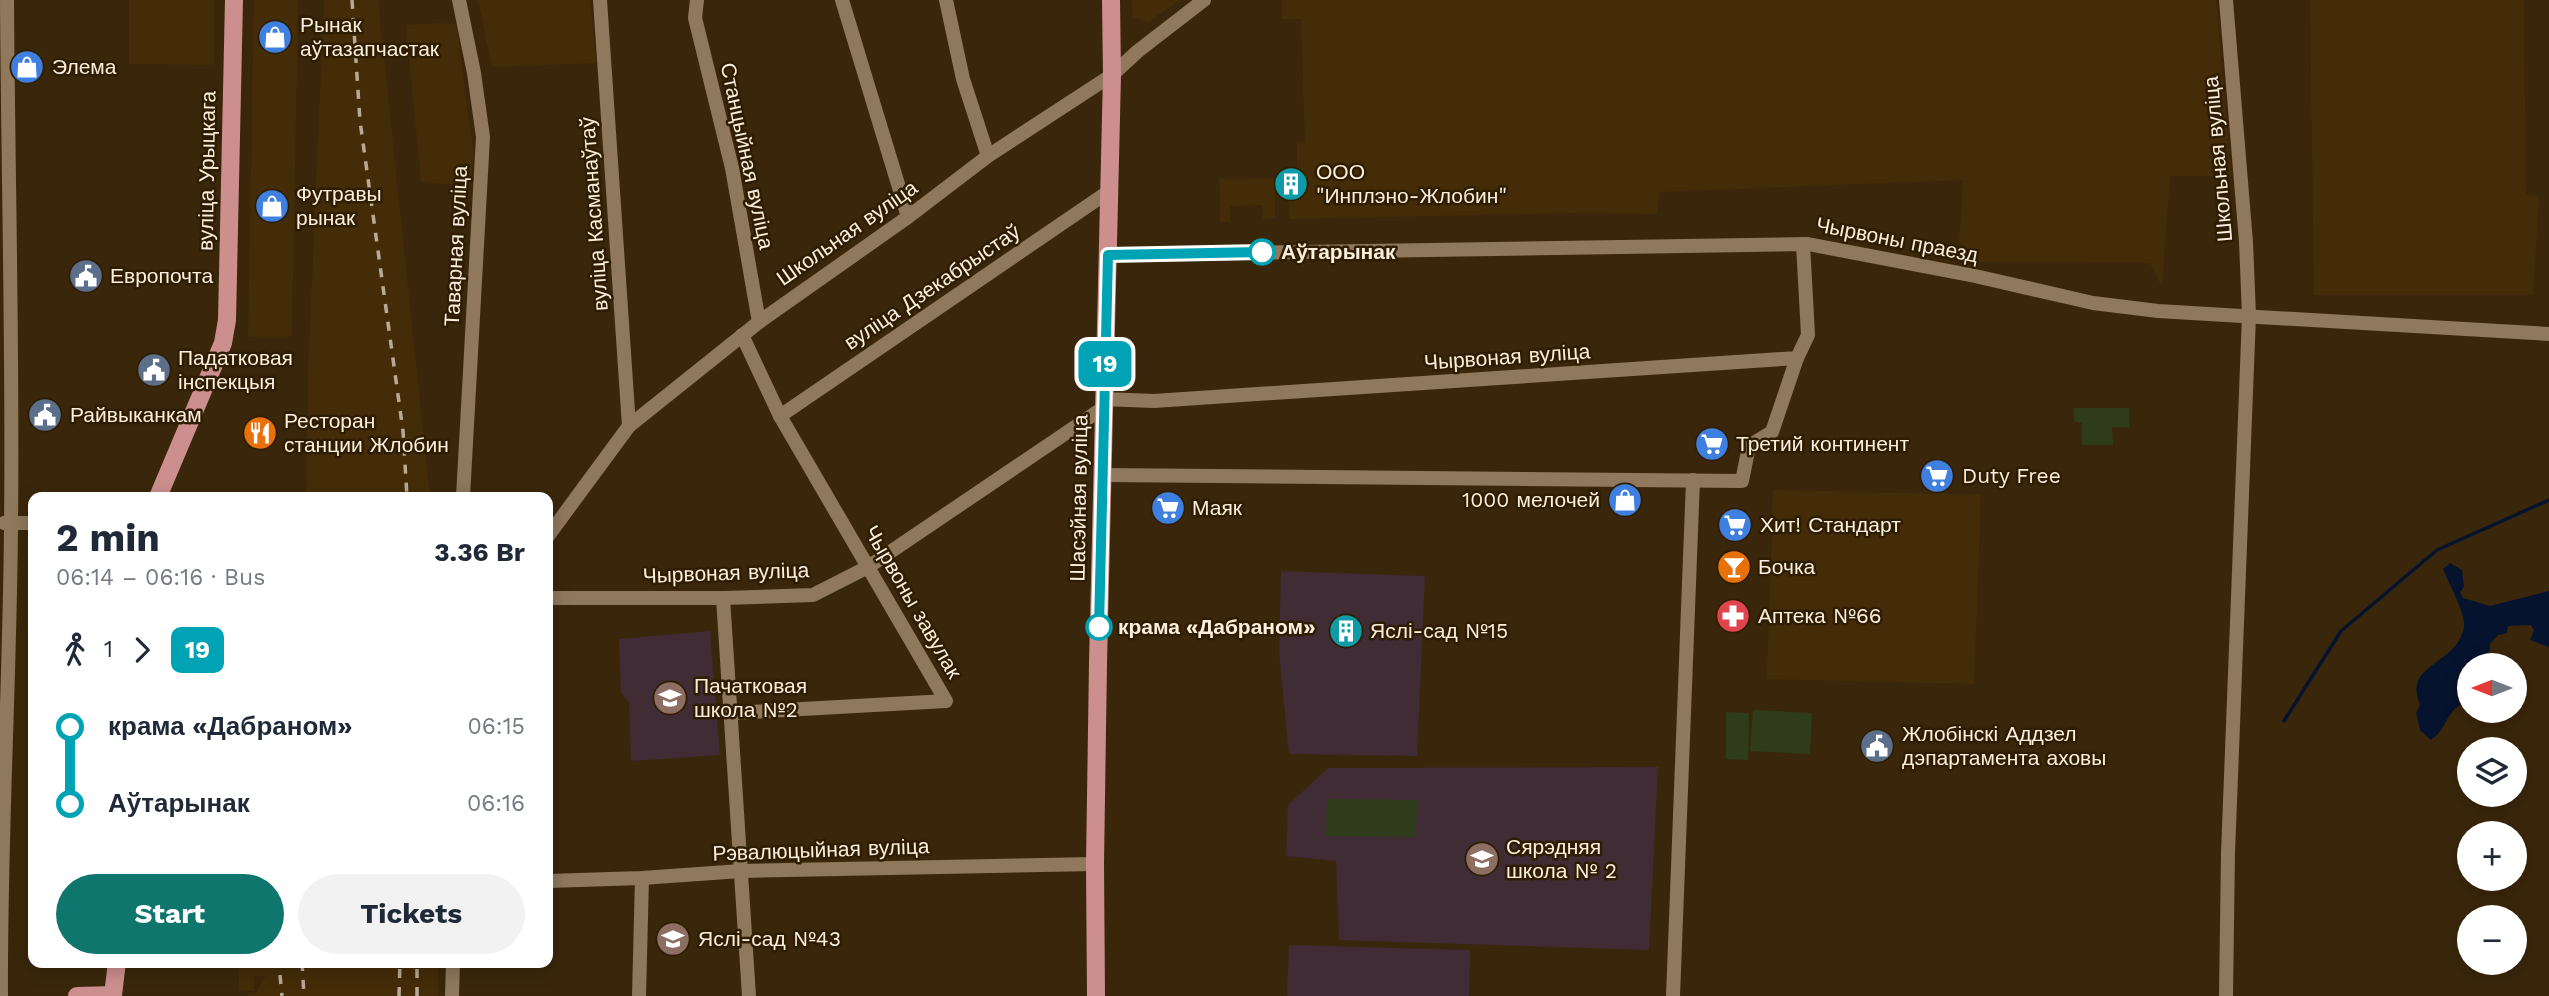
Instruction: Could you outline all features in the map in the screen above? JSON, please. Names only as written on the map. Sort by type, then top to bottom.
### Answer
[{"type":"main road","name":"вуліца Урыцкага","points":[[160,492],[223,343],[227,320],[233,0]]},
{"type":"main road","name":"Шасэйная вуліца","points":[[1096,996],[1095,864],[1112,75],[1111,0]]},
{"type":"main road","points":[[77,996],[113,996],[116,968]]},
{"type":"street","points":[[1,996],[2,844],[9,675],[5,591],[8,523],[7,0]]},
{"type":"street","name":"Таварная вуліца","points":[[460,0],[483,137],[463,492]]},
{"type":"street","name":"вуліца Касманаўтаў","points":[[600,0],[629,426]]},
{"type":"street","name":"Станцыйная вуліца","points":[[697,0],[695,18],[732,168],[759,322]]},
{"type":"street","points":[[842,0],[908,217]]},
{"type":"street","points":[[946,0],[963,79],[988,156]]},
{"type":"street","name":"Школьная вуліца","points":[[553,530],[629,426],[741,335],[908,217],[988,156],[1112,75],[1138,51],[1204,0]]},
{"type":"street","name":"Школьная вуліца","points":[[2226,996],[2229,826],[2249,315],[2227,0]]},
{"type":"street","name":"вуліца Дзекабрыстаў","points":[[780,416],[1108,192]]},
{"type":"street","points":[[1103,474],[1742,481],[1749,446],[1772,432],[1797,358],[1808,335],[1803,244]]},
{"type":"street","name":"Чырвоны праезд","points":[[1108,255],[1803,244],[1975,276],[2093,303],[2158,311],[2549,334]]},
{"type":"street","name":"Чырвоны завулак","points":[[732,713],[946,701],[780,416],[741,335]]},
{"type":"street","name":"Чырвоная вуліца","points":[[553,598],[813,595],[868,567],[1103,404],[1797,358]]},
{"type":"street","points":[[1673,996],[1693,480]]},
{"type":"street","points":[[8,523],[28,523]]},
{"type":"street","points":[[723,598],[749,996]]},
{"type":"street","name":"Рэвалюцыйная вуліца","points":[[553,881],[741,871],[1095,864]]},
{"type":"street","points":[[639,996],[642,878]]},
{"type":"street","points":[[452,996],[453,968]]},
{"type":"shaded area","points":[[129,0],[214,0],[214,65],[129,64]]},
{"type":"shaded area","name":"Футравы рынак","points":[[254,0],[298,0],[292,336],[282,338],[248,337]]},
{"type":"shaded area","points":[[324,0],[378,0],[431,492],[306,492],[308,376]]},
{"type":"shaded area","points":[[478,0],[590,0],[596,63],[492,67]]},
{"type":"shaded area","points":[[1132,0],[1180,0],[1148,22],[1133,17]]},
{"type":"shaded area","points":[[1282,0],[2216,0],[2231,176],[2170,176],[2162,287],[2150,263],[1958,262],[1963,180],[1659,192],[1657,214],[1567,213],[1289,219],[1288,189],[1275,189],[1275,218],[1263,219],[1262,205],[1230,206],[1230,222],[1220,222],[1219,179],[1297,178],[1297,142],[1305,142],[1301,19],[1282,19]]},
{"type":"shaded area","points":[[2310,0],[2524,0],[2526,194],[2539,196],[2533,295],[2314,295]]},
{"type":"shaded area","points":[[456,24],[474,156],[470,186],[421,182],[406,25]]},
{"type":"shaded area","points":[[1773,490],[1981,495],[1974,684],[1767,679]]},
{"type":"shaded area","points":[[1281,571],[1425,576],[1417,756],[1289,754],[1279,652]]},
{"type":"shaded area","name":"Пачатковая школа №2","points":[[710,631],[720,755],[631,761],[629,702],[621,693],[619,639]]},
{"type":"shaded area","name":"Сярэдняя школа № 2","points":[[1658,767],[1649,950],[1339,940],[1336,861],[1286,856],[1288,805],[1328,768]]},
{"type":"shaded area","points":[[1289,945],[1470,950],[1469,996],[1287,996]]},
{"type":"shaded area","points":[[239,968],[438,968],[438,996],[246,996],[256,993],[266,975],[254,977],[254,991],[239,990]]},
{"type":"green space","points":[[2074,408],[2129,408],[2129,427],[2112,427],[2113,445],[2082,445],[2082,423],[2074,421]]},
{"type":"green space","points":[[1753,710],[1812,713],[1810,754],[1750,751]]},
{"type":"green space","points":[[1726,712],[1749,713],[1748,760],[1726,759]]},
{"type":"green space","points":[[1327,799],[1417,800],[1416,837],[1326,836]]},
{"type":"water","points":[[2450,563],[2462,570],[2464,587],[2460,592],[2463,598],[2490,606],[2549,591],[2549,647],[2530,640],[2534,630],[2531,625],[2508,626],[2507,633],[2498,635],[2487,653],[2457,653],[2457,708],[2431,740],[2420,730],[2416,713],[2420,705],[2416,691],[2418,680],[2460,640],[2464,627],[2460,607],[2443,569]]},
{"type":"waterway","points":[[2284,721],[2341,631],[2437,550],[2549,500]]},
{"type":"railway","points":[[352,0],[360,121],[403,431],[407,492]]},
{"type":"railway","points":[[302,968],[304,996]]},
{"type":"railway","points":[[399,996],[400,968]]},
{"type":"railway","points":[[417,968],[417,996]]},
{"type":"railway","points":[[280,975],[282,996]]},
{"type":"bus line","name":"19","points":[[1099,627],[1108,255],[1262,252]]},
{"type":"place","name":"Рынак аўтазапчастак","points":[[275,37]]},
{"type":"place","name":"Элема","points":[[27,67]]},
{"type":"place","name":"ООО \"Инплэно-Жлобин\"","points":[[1291,184]]},
{"type":"place","name":"Футравы рынак","points":[[272,206]]},
{"type":"place","name":"Аўтарынак","points":[[1262,252]]},
{"type":"place","name":"Европочта","points":[[86,276]]},
{"type":"place","name":"Падатковая інспекцыя","points":[[154,370]]},
{"type":"place","name":"Райвыканкам","points":[[45,415]]},
{"type":"place","name":"Ресторан станции Жлобин","points":[[260,433]]},
{"type":"place","name":"Третий континент","points":[[1712,444]]},
{"type":"place","name":"Duty Free","points":[[1937,476]]},
{"type":"place","name":"1000 мелочей","points":[[1625,500]]},
{"type":"place","name":"Маяк","points":[[1168,508]]},
{"type":"place","name":"Хит! Стандарт","points":[[1735,525]]},
{"type":"place","name":"Бочка","points":[[1734,567]]},
{"type":"place","name":"Аптека №66","points":[[1733,616]]},
{"type":"place","name":"крама «Дабраном»","points":[[1099,627]]},
{"type":"place","name":"Яслі-сад №15","points":[[1346,631]]},
{"type":"place","name":"Пачатковая школа №2","points":[[670,698]]},
{"type":"place","name":"Жлобінскі Аддзел дэпартамента аховы","points":[[1877,746]]},
{"type":"place","name":"Сярэдняя школа № 2","points":[[1482,859]]},
{"type":"place","name":"Яслі-сад №43","points":[[673,939]]}]
